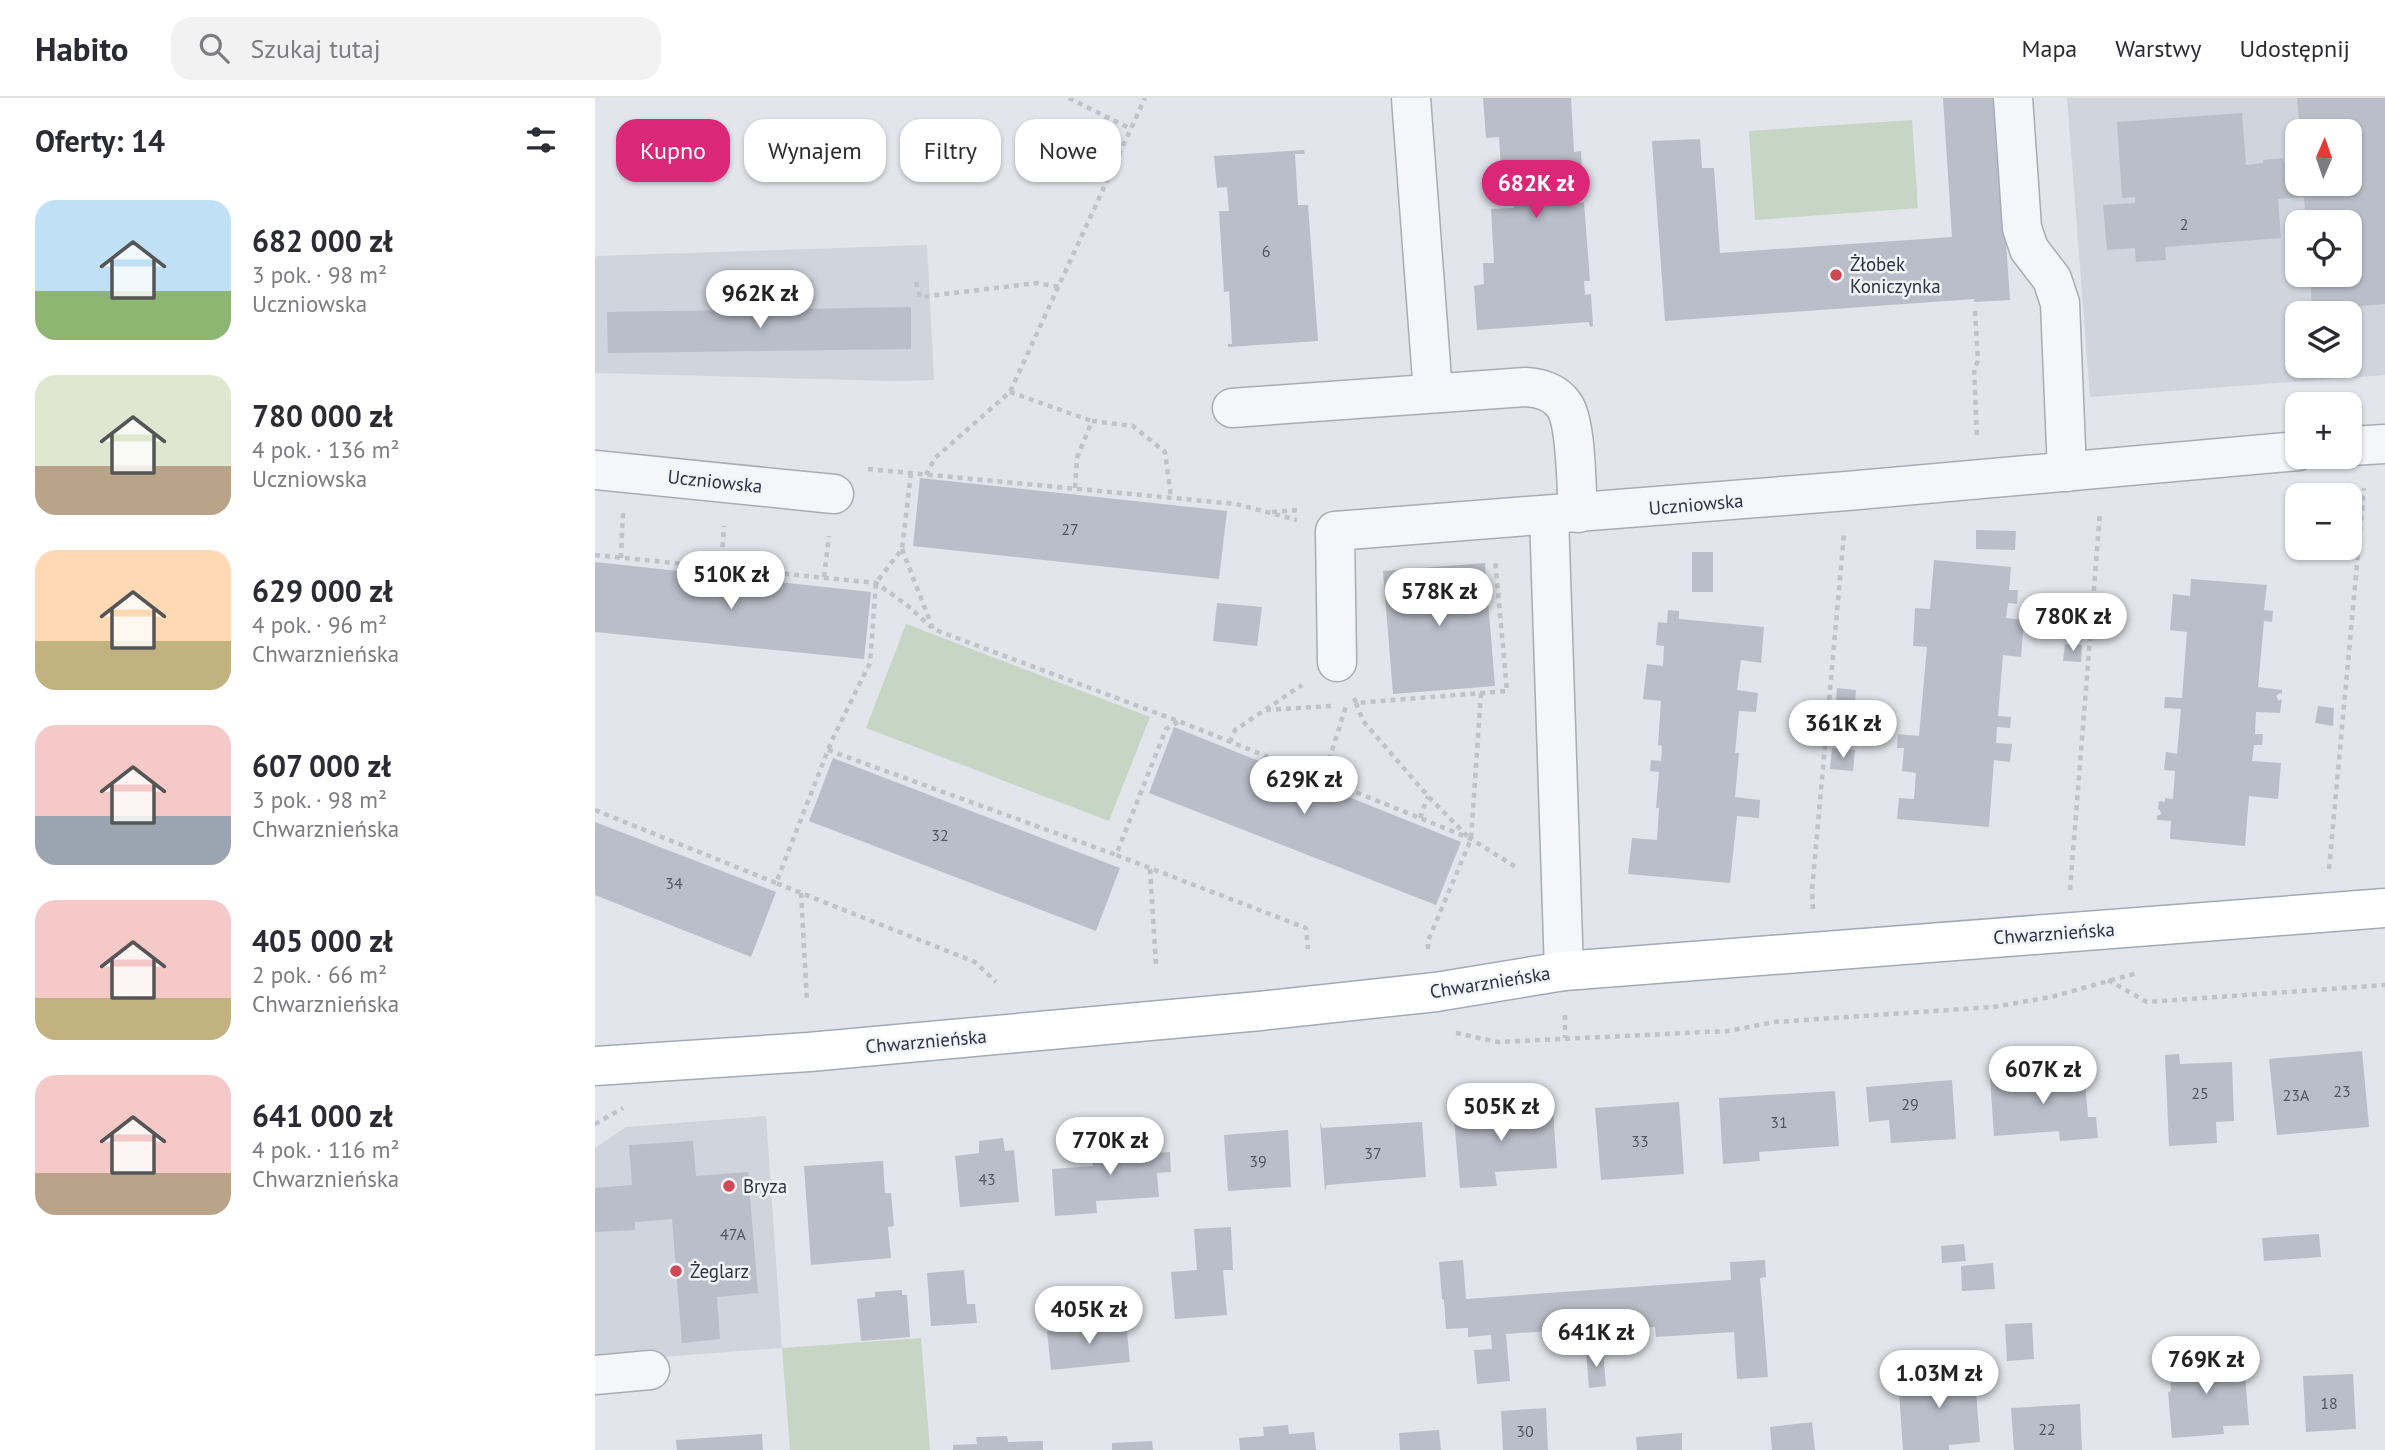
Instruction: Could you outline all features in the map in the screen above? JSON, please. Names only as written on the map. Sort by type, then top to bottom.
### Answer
[{"type":"main road","name":"Chwarznieńska","points":[[595,1066],[810,1052],[1260,1011],[1436,992],[1564,971],[2385,908]]},
{"type":"street","points":[[1411,98],[1433,393]]},
{"type":"street","points":[[2013,98],[2022,228],[2029,249],[2052,279],[2060,303],[2085,471]]},
{"type":"street","points":[[1232,408],[1526,387],[1541,388],[1556,397],[1568,413],[1570,424],[1564,514],[1564,971]]},
{"type":"street","name":"Uczniowska","points":[[1335,531],[2085,471],[2285,452]]},
{"type":"street","name":"Uczniowska","points":[[595,470],[834,494]]},
{"type":"street","points":[[1335,531],[1338,662]]},
{"type":"street","points":[[595,1375],[650,1370]]},
{"type":"path","points":[[1069,98],[1131,129]]},
{"type":"path","points":[[926,475],[935,458],[1010,393],[1145,98]]},
{"type":"path","points":[[916,282],[920,297],[1037,283],[1060,288]]},
{"type":"path","points":[[1975,310],[1978,361],[1974,368],[1977,440]]},
{"type":"path","points":[[1010,393],[1092,421],[1133,426],[1165,452],[1171,498]]},
{"type":"path","points":[[1075,488],[1077,458],[1092,421]]},
{"type":"path","points":[[2328,880],[2368,445]]},
{"type":"path","points":[[834,494],[866,469],[1236,504],[1335,531]]},
{"type":"path","points":[[2069,901],[2085,471]]},
{"type":"path","points":[[911,473],[902,549],[933,629]]},
{"type":"path","points":[[1356,703],[1507,691],[1492,520]]},
{"type":"path","points":[[1813,921],[1812,890],[1844,537]]},
{"type":"path","points":[[776,883],[828,750],[870,663],[876,583],[902,549]]},
{"type":"path","points":[[595,555],[876,583],[907,605],[933,629],[1186,724],[1471,839],[1520,869],[1521,879]]},
{"type":"path","points":[[1230,742],[1235,730],[1338,662]]},
{"type":"path","points":[[1323,779],[1351,688],[1363,721],[1428,796],[1471,839]]},
{"type":"path","points":[[1428,949],[1428,941],[1471,839],[1481,693]]},
{"type":"path","points":[[1263,710],[1346,705]]},
{"type":"path","points":[[1116,855],[1166,729],[1178,722],[1186,724]]},
{"type":"path","points":[[828,750],[1116,855],[1306,928],[1308,948]]},
{"type":"path","points":[[1420,818],[1428,796]]},
{"type":"path","points":[[595,810],[975,962],[996,982]]},
{"type":"path","points":[[1150,869],[1156,965]]},
{"type":"path","points":[[801,893],[807,1001]]},
{"type":"path","points":[[1498,1042],[1728,1031],[1775,1022],[1993,1007],[2051,997],[2107,979],[2147,1002],[2385,985]]},
{"type":"path","points":[[595,1124],[620,1110]]},
{"type":"shaded area","points":[[2067,98],[2385,98],[2385,375],[2362,377],[2362,301],[2285,301],[2285,378],[2345,378],[2090,397]]},
{"type":"shaded area","points":[[927,245],[934,380],[595,373],[597,256]]},
{"type":"shaded area","points":[[766,1116],[782,1348],[595,1362],[595,1148],[626,1127]]},
{"type":"green space","points":[[1912,120],[1918,208],[1755,220],[1749,131]]},
{"type":"green space","points":[[906,624],[1150,717],[1109,821],[866,728]]},
{"type":"green space","points":[[921,1338],[930,1450],[790,1450],[782,1348]]},
{"type":"building","points":[[1483,98],[1571,98],[1574,152],[1581,151],[1583,192],[1577,192],[1578,203],[1584,202],[1590,281],[1584,281],[1585,295],[1591,294],[1593,326],[1590,327],[1589,322],[1477,330],[1474,286],[1484,284],[1483,263],[1494,263],[1491,209],[1514,208],[1513,197],[1503,198],[1499,137],[1486,138]]},
{"type":"building","points":[[1943,98],[1996,98],[2010,300],[1974,302],[1974,299],[1665,321],[1652,141],[1700,139],[1702,168],[1714,168],[1720,253],[1952,237]]},
{"type":"building","points":[[2297,98],[2385,98],[2385,304],[2362,306],[2362,301],[2311,301],[2311,287],[2362,287],[2362,210],[2305,210],[2304,197],[2278,199],[2281,238],[2165,247],[2166,260],[2136,262],[2135,248],[2107,250],[2103,205],[2135,203],[2135,197],[2122,198],[2117,122],[2242,113],[2246,165],[2283,158],[2285,196],[2363,196],[2363,119],[2299,119]]},
{"type":"building","points":[[1304,150],[1305,154],[1295,154],[1298,205],[1308,205],[1318,341],[1228,347],[1228,344],[1232,344],[1229,291],[1224,292],[1219,211],[1229,211],[1227,187],[1217,188],[1214,156]]},
{"type":"building","points":[[911,307],[911,349],[608,353],[607,312]]},
{"type":"building","points":[[920,478],[1227,511],[1219,579],[913,546]]},
{"type":"building","points":[[1976,530],[2016,531],[2015,550],[1976,549]]},
{"type":"building","points":[[1692,552],[1713,552],[1713,592],[1692,592]]},
{"type":"building","points":[[1934,560],[2011,567],[2009,590],[2018,590],[2017,604],[2008,603],[2006,618],[2024,620],[2021,657],[2003,655],[1998,716],[2011,717],[2010,728],[1997,727],[1996,743],[2012,744],[2010,762],[1994,760],[1989,827],[1897,819],[1899,798],[1914,799],[1916,773],[1902,771],[1904,748],[1897,748],[1898,734],[1919,736],[1927,647],[1913,646],[1915,608],[1930,609]]},
{"type":"building","points":[[595,562],[871,592],[864,659],[595,632]]},
{"type":"building","points":[[1485,563],[1495,686],[1393,694],[1383,571]]},
{"type":"building","points":[[2191,579],[2267,585],[2264,610],[2273,611],[2272,622],[2264,621],[2258,687],[2282,690],[2282,694],[2276,696],[2279,701],[2282,699],[2280,713],[2256,712],[2255,734],[2263,734],[2262,745],[2254,745],[2252,761],[2281,763],[2278,799],[2249,796],[2245,846],[2170,839],[2171,821],[2157,820],[2157,816],[2161,814],[2158,809],[2159,801],[2165,802],[2165,798],[2173,799],[2175,771],[2164,770],[2166,752],[2177,754],[2181,709],[2164,708],[2165,697],[2182,698],[2187,632],[2170,630],[2173,594],[2190,596]]},
{"type":"building","points":[[1217,603],[1262,607],[1257,646],[1213,641]]},
{"type":"building","points":[[1668,610],[1679,611],[1679,619],[1764,627],[1761,663],[1741,660],[1737,690],[1758,693],[1756,712],[1739,711],[1735,753],[1739,753],[1735,797],[1760,800],[1759,818],[1737,816],[1730,883],[1628,874],[1632,838],[1657,840],[1659,772],[1650,771],[1651,760],[1661,761],[1662,746],[1658,745],[1661,701],[1643,699],[1647,664],[1663,666],[1664,646],[1656,645],[1658,622],[1667,623]]},
{"type":"building","points":[[2065,644],[2082,645],[2081,662],[2063,661]]},
{"type":"building","points":[[1837,688],[1856,690],[1855,704],[1836,702]]},
{"type":"building","points":[[2318,706],[2334,708],[2333,726],[2315,723]]},
{"type":"building","points":[[1174,727],[1461,842],[1436,905],[1149,793]]},
{"type":"building","points":[[1832,748],[1855,750],[1853,771],[1830,769]]},
{"type":"building","points":[[833,758],[1120,868],[1096,931],[809,821]]},
{"type":"building","points":[[595,822],[776,892],[751,957],[595,895]]},
{"type":"building","points":[[2362,1051],[2369,1127],[2277,1135],[2269,1059]]},
{"type":"building","points":[[2179,1054],[2180,1064],[2232,1062],[2234,1121],[2216,1122],[2217,1143],[2169,1146],[2165,1055]]},
{"type":"building","points":[[2084,1071],[2088,1117],[2096,1117],[2098,1138],[2060,1141],[2059,1131],[1994,1136],[1990,1078]]},
{"type":"building","points":[[1952,1080],[1956,1139],[1891,1143],[1889,1120],[1869,1122],[1866,1087]]},
{"type":"building","points":[[1835,1091],[1839,1146],[1759,1152],[1760,1161],[1723,1164],[1719,1098]]},
{"type":"building","points":[[1490,1102],[1491,1115],[1553,1111],[1557,1168],[1495,1172],[1497,1186],[1460,1188],[1453,1106]]},
{"type":"building","points":[[1679,1102],[1684,1174],[1601,1180],[1595,1108]]},
{"type":"building","points":[[1320,1122],[1322,1128],[1422,1122],[1426,1177],[1327,1185],[1325,1191]]},
{"type":"building","points":[[1288,1130],[1291,1187],[1228,1191],[1224,1135]]},
{"type":"building","points":[[1003,1138],[1005,1151],[1014,1150],[1019,1202],[960,1207],[955,1156],[979,1153],[979,1141]]},
{"type":"building","points":[[1155,1140],[1156,1153],[1170,1152],[1171,1172],[1157,1173],[1159,1197],[1096,1201],[1097,1213],[1055,1216],[1052,1169],[1093,1166],[1092,1145]]},
{"type":"building","points":[[693,1141],[696,1176],[748,1172],[758,1293],[717,1297],[720,1339],[682,1343],[672,1219],[635,1222],[635,1230],[595,1232],[595,1188],[632,1185],[629,1145]]},
{"type":"building","points":[[883,1161],[885,1193],[891,1193],[894,1226],[888,1227],[891,1258],[811,1265],[804,1166]]},
{"type":"building","points":[[1231,1227],[1233,1270],[1223,1270],[1227,1315],[1175,1319],[1171,1272],[1197,1270],[1194,1229]]},
{"type":"building","points":[[2319,1234],[2321,1257],[2264,1261],[2262,1238]]},
{"type":"building","points":[[1964,1244],[1966,1261],[1942,1263],[1941,1246]]},
{"type":"building","points":[[1463,1260],[1466,1299],[1731,1280],[1730,1262],[1765,1260],[1766,1277],[1760,1278],[1768,1377],[1737,1379],[1734,1332],[1656,1337],[1655,1327],[1579,1333],[1578,1329],[1506,1334],[1510,1381],[1477,1384],[1474,1350],[1492,1349],[1491,1335],[1468,1337],[1468,1328],[1446,1329],[1442,1299],[1439,1262]]},
{"type":"building","points":[[1993,1263],[1995,1289],[1962,1291],[1961,1266]]},
{"type":"building","points":[[964,1270],[967,1304],[975,1304],[977,1323],[931,1326],[927,1273]]},
{"type":"building","points":[[902,1290],[902,1295],[907,1295],[910,1337],[861,1341],[857,1299],[875,1297],[875,1292]]},
{"type":"building","points":[[1126,1323],[1130,1362],[1051,1370],[1047,1331]]},
{"type":"building","points":[[2032,1323],[2034,1359],[2007,1361],[2005,1324]]},
{"type":"building","points":[[1586,1350],[1603,1350],[1606,1386],[1589,1388]]},
{"type":"building","points":[[2218,1355],[2219,1363],[2244,1362],[2249,1425],[2223,1426],[2224,1434],[2172,1438],[2168,1392],[2171,1391],[2169,1357]]},
{"type":"building","points":[[1974,1367],[1980,1442],[1949,1445],[1949,1450],[1903,1450],[1898,1378],[1932,1376],[1932,1370]]},
{"type":"building","points":[[2353,1374],[2356,1429],[2306,1432],[2303,1376]]},
{"type":"building","points":[[2080,1404],[2082,1450],[2014,1450],[2011,1408]]},
{"type":"building","points":[[1546,1408],[1548,1450],[1503,1450],[1501,1411]]},
{"type":"building","points":[[1812,1422],[1815,1450],[1772,1450],[1770,1427]]},
{"type":"building","points":[[1288,1425],[1289,1434],[1314,1432],[1316,1450],[1240,1450],[1239,1438],[1264,1436],[1263,1427]]},
{"type":"building","points":[[1439,1430],[1441,1450],[1400,1450],[1399,1433]]},
{"type":"building","points":[[1682,1433],[1682,1450],[1637,1450],[1636,1437]]},
{"type":"building","points":[[762,1434],[763,1450],[677,1450],[676,1440]]},
{"type":"building","points":[[1007,1436],[1008,1442],[1043,1441],[1043,1450],[953,1450],[953,1445],[977,1444],[976,1437]]},
{"type":"building","points":[[1152,1441],[1153,1450],[1112,1450],[1112,1443]]},
{"type":"place","name":"Żłobek Koniczynka","points":[[1836,275]]},
{"type":"place","name":"Bryza","points":[[729,1186]]},
{"type":"place","name":"Żeglarz","points":[[676,1271]]}]
